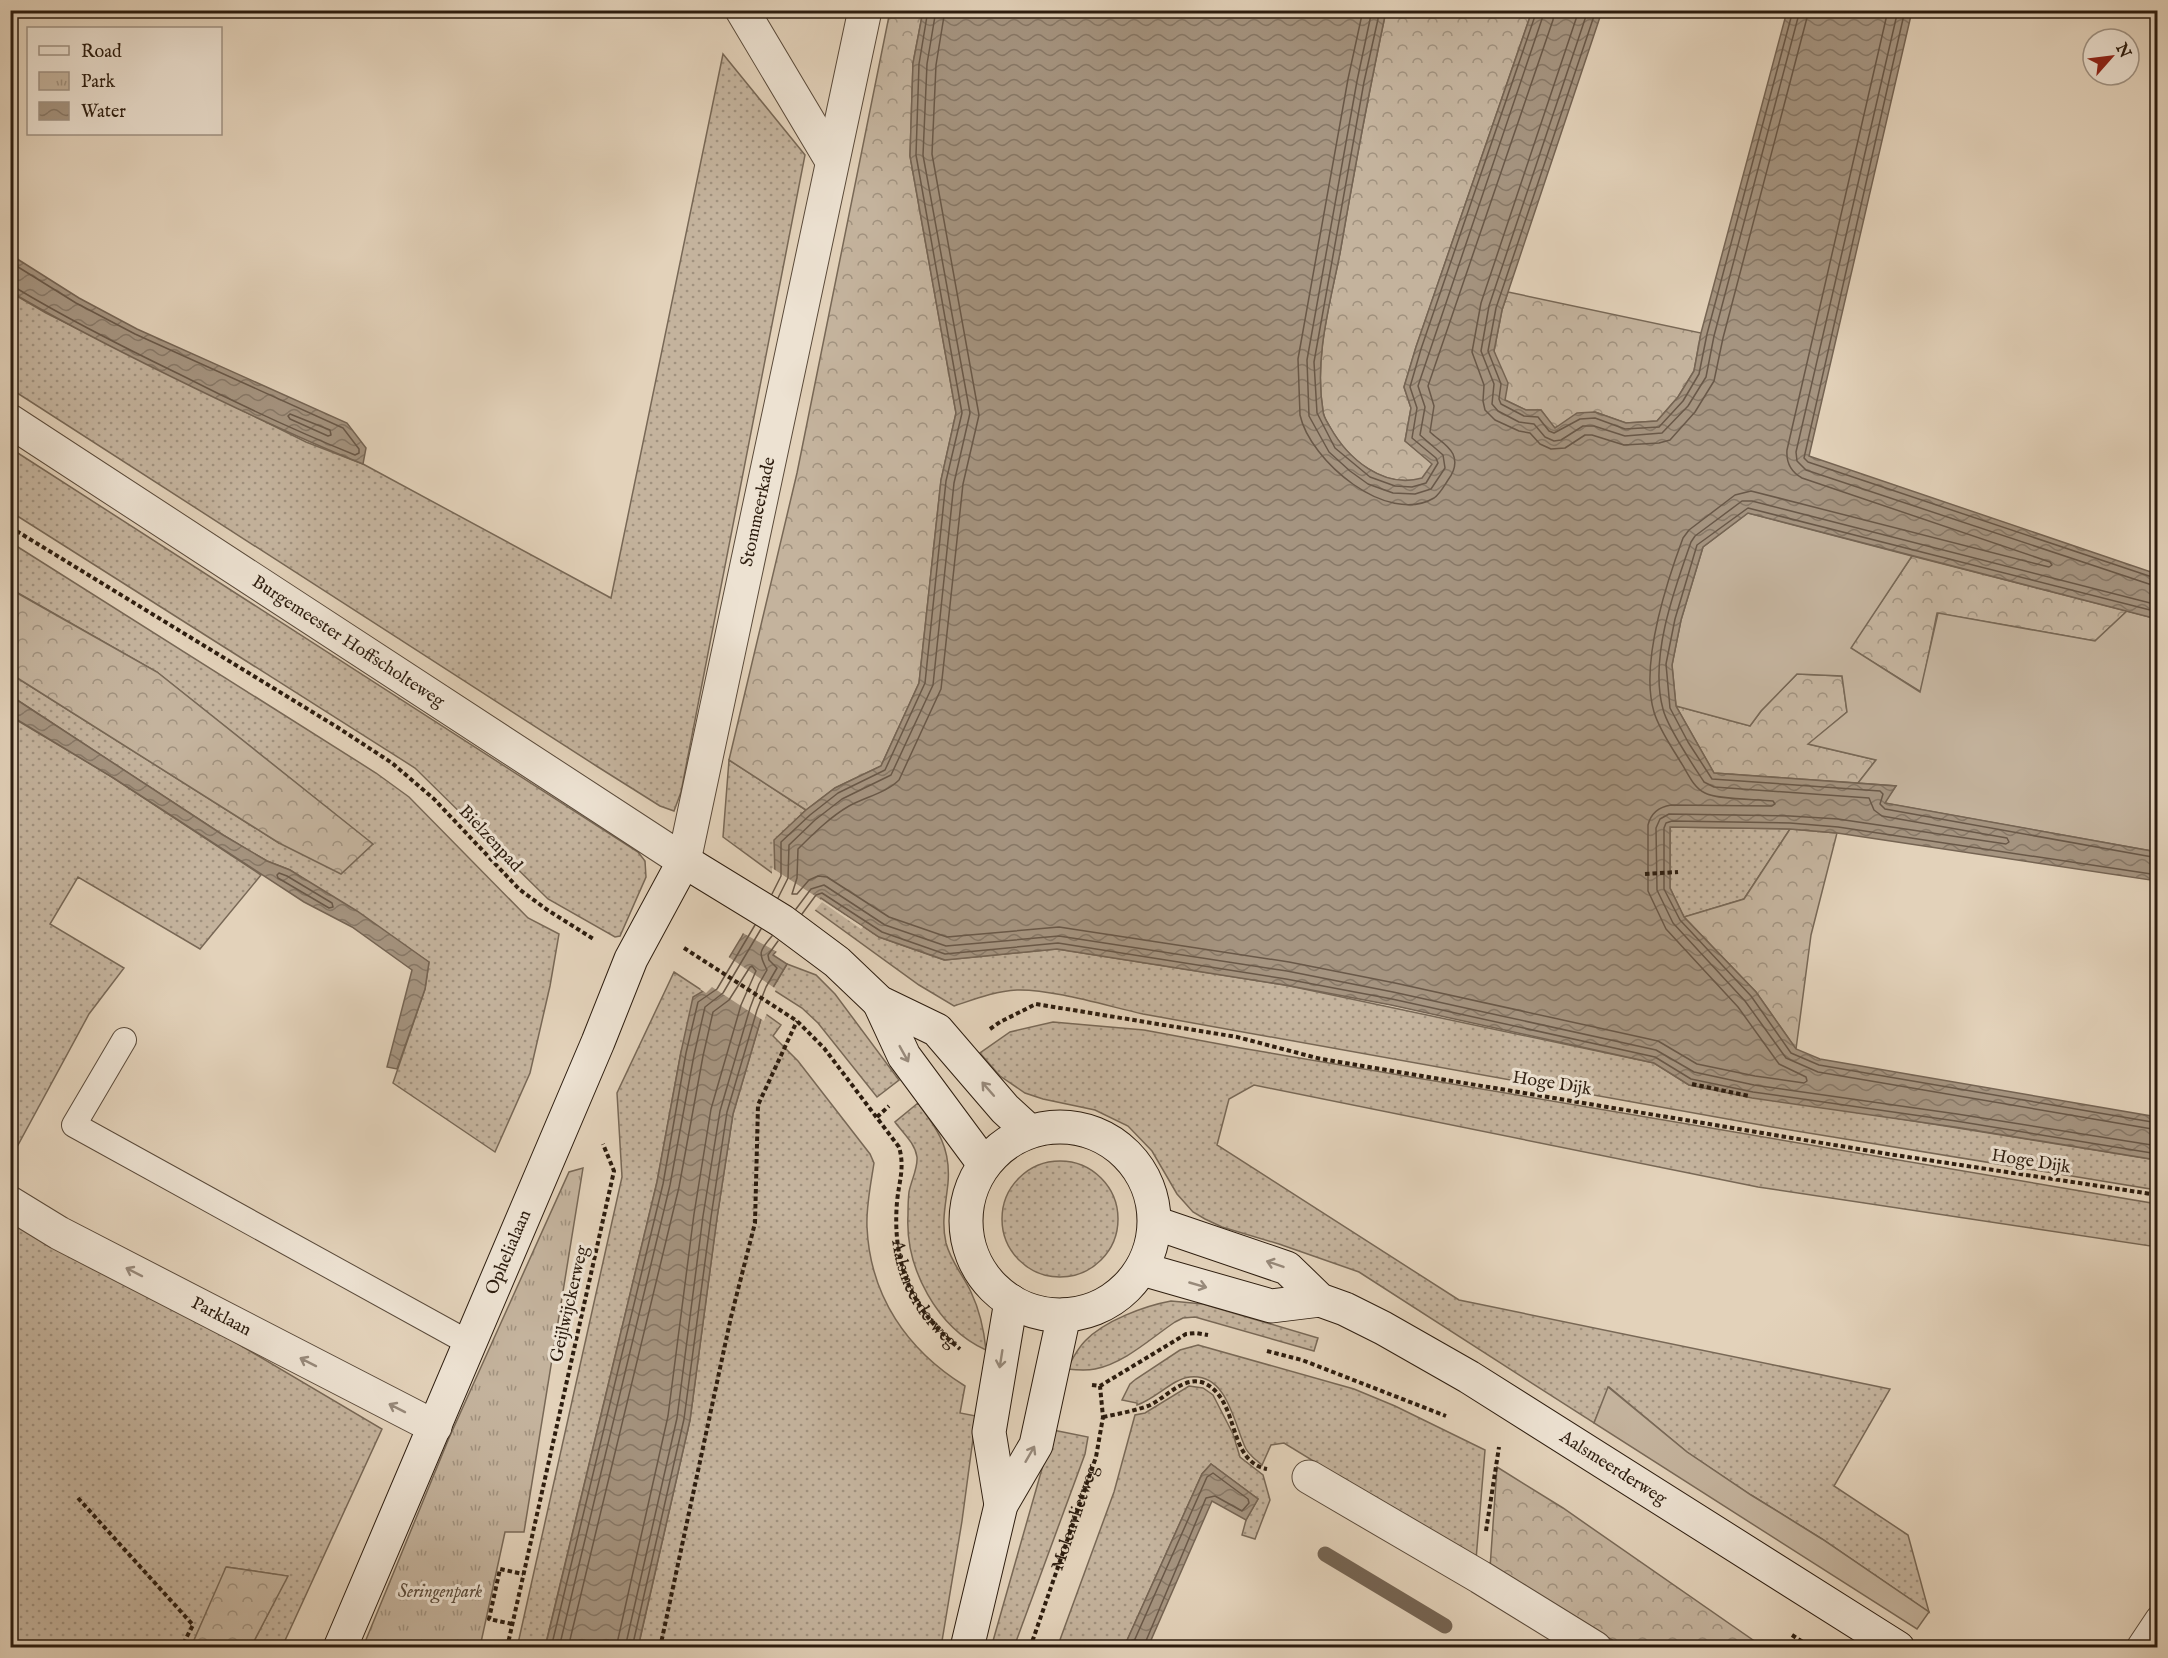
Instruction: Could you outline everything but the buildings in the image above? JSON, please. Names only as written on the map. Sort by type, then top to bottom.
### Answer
[{"type":"street","points":[[742,10],[832,161]]},
{"type":"street","name":"Stommeerkade","points":[[684,861],[865,10]]},
{"type":"street","name":"Burgemeester Hoffscholteweg","points":[[10,422],[684,861]]},
{"type":"street","points":[[684,861],[782,921],[837,962],[879,1002],[938,1029],[1005,1109],[1029,1131]]},
{"type":"street","name":"Ophelialaan","points":[[340,1647],[598,1042],[631,959],[684,861]]},
{"type":"street","points":[[879,1002],[904,1056],[984,1164]]},
{"type":"street","points":[[1054,1126],[1081,1128],[1105,1137],[1125,1153],[1142,1173],[1152,1197],[1155,1223],[1152,1246],[1142,1269],[1128,1287],[1109,1302],[1087,1311],[1064,1315],[1045,1314],[1011,1301],[993,1287],[979,1270],[970,1249],[966,1227],[967,1205],[984,1164],[1012,1139],[1029,1131],[1054,1126]]},
{"type":"street","name":"Parklaan","points":[[10,1203],[59,1233],[435,1427]]},
{"type":"street","name":"Aalsmeerderweg","points":[[1155,1223],[1287,1268],[1320,1300],[1345,1309],[1383,1328],[1468,1377],[1898,1647]]},
{"type":"street","name":"Aalsmeerderweg","points":[[1142,1269],[1271,1306],[1320,1300]]},
{"type":"street","points":[[1001,1505],[989,1432],[1011,1301]]},
{"type":"street","points":[[967,1647],[1001,1505],[1036,1445],[1064,1315]]},
{"type":"street","points":[[1309,1477],[1595,1647]]},
{"type":"lane","points":[[124,1040],[74,1125],[469,1343]]},
{"type":"lane","points":[[2138,1647],[2157,1618]]},
{"type":"path","name":"Bielzenpad","points":[[10,527],[392,763],[435,799],[519,889],[575,928],[631,959]]},
{"type":"path","points":[[1645,874],[1678,872]]},
{"type":"path","name":"Aalsmeerderweg","points":[[688,949],[797,1021],[824,1048],[899,1147],[903,1160],[897,1200],[896,1238],[904,1272],[920,1308],[944,1336],[962,1351],[979,1361],[999,1367]]},
{"type":"path","name":"Hoge Dijk","points":[[957,1052],[1000,1022],[1036,1004],[1237,1037],[1321,1059],[1887,1154],[2157,1195]]},
{"type":"path","points":[[660,1647],[731,1317],[755,1223],[758,1105],[797,1021]]},
{"type":"path","points":[[1692,1084],[1749,1096]]},
{"type":"path","name":"Geijlwijckerweg","points":[[507,1647],[614,1171],[603,1146],[604,1136]]},
{"type":"path","points":[[1050,1382],[1100,1386],[1186,1334],[1215,1336]]},
{"type":"path","points":[[1257,1348],[1302,1360],[1450,1417]]},
{"type":"path","points":[[1103,1417],[1152,1405],[1185,1383],[1207,1384],[1224,1404],[1247,1459],[1257,1467],[1309,1477]]},
{"type":"path","name":"Molenvlietweg","points":[[1030,1647],[1096,1457],[1103,1417],[1100,1386]]},
{"type":"path","points":[[1480,1577],[1499,1446]]},
{"type":"path","points":[[78,1498],[193,1624],[181,1647]]},
{"type":"path","points":[[512,1624],[489,1619],[500,1569],[524,1574]]},
{"type":"path","points":[[10,1632],[15,1647]]},
{"type":"green space","points":[[890,11],[923,11],[913,63],[910,156],[956,413],[941,480],[919,683],[881,766],[835,788],[806,810],[729,760],[797,473]]},
{"type":"green space","points":[[1386,11],[1532,11],[1404,387],[1411,408],[1405,441],[1433,464],[1422,479],[1408,481],[1394,480],[1368,469],[1346,450],[1324,417],[1320,371],[1324,331]]},
{"type":"green space","points":[[723,54],[805,155],[681,792],[674,811],[660,806],[598,767],[11,389],[10,292],[46,313],[306,442],[363,464],[611,598]]},
{"type":"green space","points":[[1508,292],[1701,333],[1694,371],[1678,397],[1657,421],[1626,423],[1595,412],[1554,428],[1541,410],[1526,410],[1505,400],[1494,351]]},
{"type":"green space","points":[[10,448],[638,852],[645,861],[646,877],[620,936],[615,937],[548,899],[415,768],[11,512]]},
{"type":"green space","points":[[1748,513],[1912,556],[1851,648],[1920,692],[1938,613],[2095,641],[2127,611],[2157,619],[2157,852],[1884,803],[1896,786],[1858,783],[1876,760],[1808,744],[1847,712],[1842,676],[1797,674],[1761,711],[1750,726],[1676,706],[1672,665],[1681,620],[1703,547]]},
{"type":"green space","points":[[10,542],[376,773],[409,797],[528,918],[559,934],[550,986],[530,1073],[495,1152],[393,1083],[425,989],[429,962],[290,870],[267,861],[223,835],[11,696],[11,674],[279,843],[372,844],[157,672],[11,589]]},
{"type":"green space","points":[[1912,556],[2127,611],[2095,641],[1937,613],[1921,692],[1850,648]]},
{"type":"green space","points":[[10,589],[157,672],[373,844],[341,874],[279,843],[11,674]]},
{"type":"green space","points":[[1797,674],[1842,676],[1847,712],[1809,744],[1876,760],[1858,783],[1714,773],[1676,706],[1750,726],[1761,711]]},
{"type":"green space","points":[[10,716],[112,777],[261,875],[200,949],[78,877],[50,924],[124,968],[89,1014],[18,1145],[10,1141]]},
{"type":"green space","points":[[729,760],[806,810],[775,840],[775,875],[723,837]]},
{"type":"green space","points":[[1670,827],[1790,829],[1744,899],[1684,917],[1670,888]]},
{"type":"green space","points":[[1790,829],[1837,833],[1811,935],[1796,1049],[1756,992],[1684,917],[1744,899]]},
{"type":"green space","points":[[821,898],[879,937],[944,960],[1057,949],[1285,985],[1654,1063],[1689,1085],[2157,1160],[2157,1190],[1772,1127],[1143,1014],[1046,992],[1009,991],[954,1006],[919,985],[814,909]]},
{"type":"green space","points":[[787,964],[816,975],[835,994],[899,1080],[877,1097],[818,1023],[802,1008],[772,989]]},
{"type":"green space","points":[[674,972],[703,991],[681,1052],[657,1182],[545,1647],[517,1648],[622,1177],[617,1093]]},
{"type":"green space","points":[[763,1012],[781,1025],[773,1036],[798,1061],[870,1154],[874,1163],[867,1227],[875,1276],[895,1319],[909,1338],[944,1372],[965,1386],[960,1413],[976,1416],[962,1521],[941,1647],[638,1648],[690,1420],[733,1114]]},
{"type":"green space","points":[[1053,1022],[1144,1030],[2157,1204],[2157,1247],[1758,1187],[1254,1085],[1229,1099],[1217,1145],[1459,1300],[1890,1389],[1834,1486],[1908,1535],[1929,1612],[1822,1539],[1687,1452],[1609,1387],[1594,1423],[1359,1272],[1222,1227],[1193,1212],[1177,1194],[1152,1151],[1128,1126],[1095,1110],[1025,1093],[1000,1076],[980,1053],[1010,1032]]},
{"type":"green space","points":[[918,1103],[932,1122],[945,1149],[948,1171],[944,1220],[946,1243],[977,1306],[986,1350],[968,1340],[939,1312],[918,1275],[912,1255],[908,1235],[908,1201],[917,1157],[911,1143],[895,1122]]},
{"type":"green space","points":[[1060,1161],[1082,1166],[1101,1178],[1113,1197],[1118,1219],[1113,1241],[1101,1260],[1082,1272],[1060,1277],[1038,1272],[1019,1260],[1007,1241],[1002,1219],[1007,1197],[1019,1178],[1038,1166]]},
{"type":"green space","name":"Seringenpark","points":[[583,1168],[524,1532],[505,1532],[480,1647],[363,1647],[449,1438],[569,1172]]},
{"type":"green space","points":[[11,1210],[382,1429],[282,1647],[251,1647],[287,1576],[227,1567],[191,1647],[11,1648]]},
{"type":"green space","points":[[1171,1301],[1203,1304],[1318,1338],[1314,1351],[1195,1317],[1183,1318],[1137,1349],[1106,1366],[1092,1370],[1067,1369],[1082,1344],[1103,1327],[1137,1311]]},
{"type":"green space","points":[[1198,1345],[1354,1389],[1395,1406],[1485,1450],[1476,1560],[1284,1443],[1271,1445],[1262,1465],[1246,1449],[1228,1402],[1213,1383],[1203,1378],[1183,1379],[1137,1405],[1137,1403],[1122,1400],[1130,1384],[1136,1379],[1180,1350]]},
{"type":"green space","points":[[1189,1386],[1203,1388],[1213,1395],[1233,1434],[1240,1457],[1263,1475],[1270,1500],[1255,1539],[1242,1535],[1246,1520],[1258,1499],[1211,1464],[1202,1474],[1124,1647],[1057,1648],[1114,1492],[1135,1415],[1145,1413]]},
{"type":"green space","points":[[1608,1387],[1687,1452],[1822,1539],[1929,1612],[1917,1629],[1594,1423]]},
{"type":"green space","points":[[1053,1430],[1088,1437],[1085,1454],[1014,1647],[991,1648]]},
{"type":"green space","points":[[1497,1467],[1563,1508],[1763,1647],[1624,1647],[1490,1568]]},
{"type":"green space","points":[[226,1567],[288,1576],[251,1647],[191,1647]]},
{"type":"water","points":[[923,11],[1386,11],[1324,331],[1320,371],[1324,417],[1346,450],[1368,469],[1380,475],[1408,480],[1422,478],[1432,464],[1405,441],[1411,408],[1404,387],[1532,11],[1602,11],[1502,310],[1494,351],[1508,383],[1505,400],[1526,410],[1541,410],[1555,428],[1577,413],[1595,412],[1626,423],[1657,421],[1678,397],[1694,371],[1701,333],[1787,11],[1912,11],[1809,456],[2157,574],[2157,619],[1748,513],[1703,547],[1681,620],[1672,665],[1676,706],[1714,773],[1896,786],[1885,803],[2157,852],[2157,881],[1837,833],[1790,829],[1670,827],[1670,888],[1684,917],[1756,992],[1796,1049],[1820,1059],[2157,1117],[2157,1160],[1955,1127],[1752,1098],[1689,1085],[1654,1063],[1391,1005],[1285,985],[1057,949],[945,960],[879,937],[821,898],[773,955],[787,964],[772,989],[763,1012],[733,1114],[690,1420],[638,1647],[545,1648],[657,1182],[693,997],[712,986],[775,875],[774,840],[806,810],[835,788],[881,766],[919,683],[941,480],[956,413],[910,156],[913,63]]},
{"type":"water","points":[[11,255],[79,298],[137,329],[347,423],[366,448],[363,464],[196,389],[90,336],[11,292]]},
{"type":"water","points":[[11,696],[223,835],[267,861],[290,870],[357,911],[429,962],[425,989],[397,1069],[387,1067],[412,970],[352,927],[304,902],[112,777],[11,716]]},
{"type":"water","points":[[1211,1464],[1258,1499],[1246,1520],[1212,1501],[1148,1647],[1124,1647],[1202,1474]]},
{"type":"pier","points":[[772,868],[863,927],[861,929],[822,902],[779,953],[741,932],[772,874]]},
{"type":"pier","points":[[727,956],[776,989],[764,1021],[712,987],[706,993],[700,989],[709,984]]},
{"type":"waterway","points":[[1325,1554],[1445,1626]]}]
